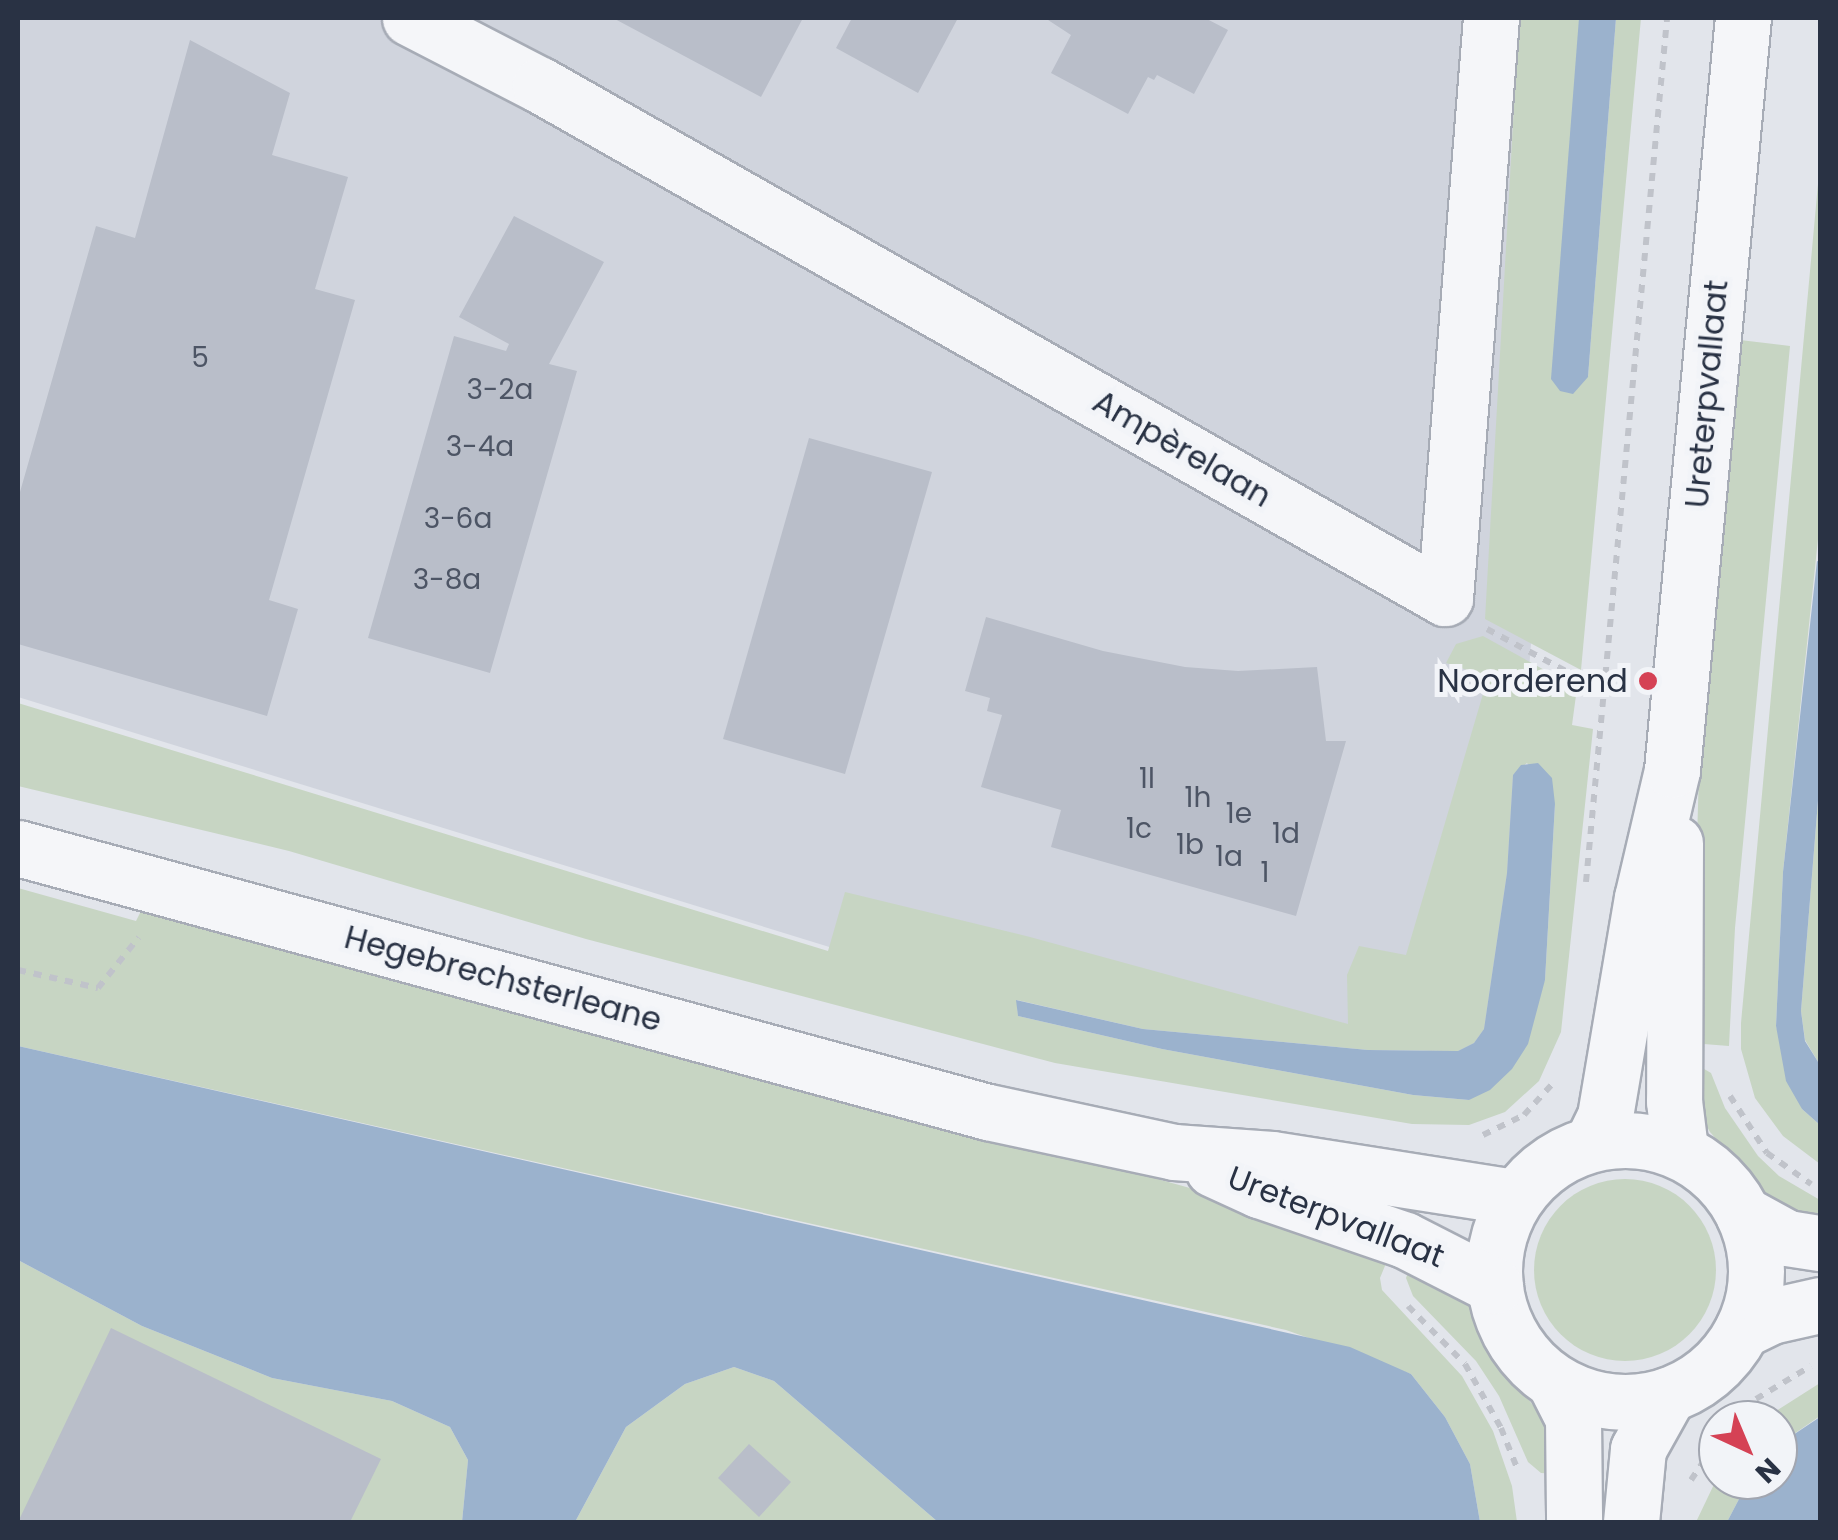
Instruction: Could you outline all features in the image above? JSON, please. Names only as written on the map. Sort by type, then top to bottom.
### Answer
[{"type":"street","name":"Ampèrelaan","points":[[410,18],[540,85],[1445,598]]},
{"type":"street","points":[[1445,598],[1491,18]]},
{"type":"street","name":"Ureterpvallaat","points":[[1592,1143],[1605,1116],[1642,898],[1672,770],[1743,18]]},
{"type":"street","name":"Ureterpvallaat","points":[[1672,770],[1678,905],[1674,1100],[1680,1150]]},
{"type":"street","name":"Hegebrechsterleane","points":[[18,848],[988,1112]]},
{"type":"street","name":"Ureterpvallaat","points":[[988,1112],[1174,1152],[1310,1164],[1515,1197]]},
{"type":"street","points":[[1634,1138],[1680,1150],[1712,1170],[1743,1214],[1756,1248],[1758,1279],[1742,1330],[1715,1366],[1668,1394],[1612,1403],[1580,1397],[1556,1385],[1529,1362],[1508,1330],[1495,1286],[1497,1237],[1515,1197],[1556,1158],[1592,1143],[1634,1138]]},
{"type":"street","name":"Ureterpvallaat","points":[[1174,1152],[1260,1190],[1405,1240],[1495,1286]]},
{"type":"street","points":[[1743,1214],[1787,1238],[1820,1243]]},
{"type":"street","points":[[1742,1330],[1771,1316],[1820,1304]]},
{"type":"street","points":[[1556,1385],[1573,1418],[1574,1522]]},
{"type":"street","points":[[1630,1522],[1638,1449],[1668,1394]]},
{"type":"path","points":[[1586,887],[1667,18]]},
{"type":"path","points":[[1445,598],[1484,627],[1604,692]]},
{"type":"path","points":[[18,970],[98,988],[176,890]]},
{"type":"path","points":[[1463,1139],[1504,1128],[1524,1115],[1558,1075]]},
{"type":"path","points":[[1728,1090],[1744,1123],[1767,1153],[1820,1190]]},
{"type":"path","points":[[1755,1400],[1820,1361]]},
{"type":"shaded area","points":[[18,18],[1579,18],[1499,1060],[969,990],[18,697]]},
{"type":"green space","points":[[1519,18],[1579,18],[1588,377],[1616,18],[1641,18],[1581,670],[1485,619]]},
{"type":"green space","points":[[1820,162],[1820,520],[1783,872],[1776,1026],[1802,1109],[1820,1125],[1820,1164],[1783,1136],[1755,1098],[1741,1049],[1741,1023]]},
{"type":"green space","points":[[1740,340],[1790,346],[1735,928],[1729,1046],[1691,1043],[1699,772]]},
{"type":"green space","points":[[1483,636],[1577,688],[1572,725],[1593,729],[1561,1032],[1539,1081],[1505,1112],[1469,1125],[1412,1124],[1055,1063],[586,939],[289,851],[18,786],[18,703],[828,951],[845,892],[1030,937],[1348,1024],[1347,975],[1359,946],[1406,955],[1488,677],[1446,663],[1456,644]],"holes":[[[1527,763],[1555,804],[1545,980],[1469,1100],[1413,1095],[1162,1049],[1018,1016],[1017,1000],[1143,1029],[1368,1050],[1458,1051],[1474,1043],[1484,1029],[1507,873],[1513,775]]]},
{"type":"green space","points":[[1820,776],[1820,1065],[1805,1040],[1801,1011]]},
{"type":"green space","points":[[18,888],[136,921],[147,899],[1262,1208],[1389,1256],[1380,1278],[1382,1290],[1462,1376],[1493,1431],[1512,1486],[1517,1522],[1480,1522],[1470,1464],[1445,1417],[1411,1374],[1286,1330],[18,1046]]},
{"type":"green space","points":[[1699,1066],[1711,1073],[1725,1108],[1758,1156],[1779,1176],[1820,1200],[1820,1225],[1775,1206],[1710,1132],[1702,1118]]},
{"type":"green space","points":[[1625,1179],[1660,1186],[1689,1206],[1709,1235],[1716,1270],[1709,1305],[1689,1334],[1660,1354],[1625,1361],[1590,1354],[1561,1334],[1541,1305],[1534,1270],[1541,1235],[1561,1206],[1590,1186]]},
{"type":"green space","points":[[18,1260],[142,1326],[272,1378],[392,1401],[450,1427],[468,1460],[462,1522],[18,1522]]},
{"type":"green space","points":[[1411,1264],[1462,1287],[1500,1363],[1550,1427],[1558,1474],[1541,1473],[1528,1462],[1499,1396],[1476,1361],[1413,1296],[1406,1278]]},
{"type":"green space","points":[[734,1367],[774,1381],[938,1522],[575,1522],[626,1427],[685,1384]]},
{"type":"green space","points":[[1820,1383],[1820,1416],[1798,1431],[1798,1400],[1793,1400]]},
{"type":"green space","points":[[1707,1500],[1739,1500],[1727,1522],[1696,1522]]},
{"type":"water","points":[[1579,18],[1616,18],[1588,377],[1573,394],[1560,391],[1551,379]]},
{"type":"water","points":[[1817,561],[1820,776],[1801,1011],[1805,1041],[1820,1065],[1820,1125],[1802,1109],[1786,1081],[1776,1026],[1783,872]]},
{"type":"water","points":[[1538,763],[1552,778],[1555,804],[1545,980],[1528,1044],[1512,1069],[1490,1090],[1469,1100],[1413,1095],[1162,1049],[1018,1016],[1016,1000],[1143,1029],[1368,1050],[1458,1051],[1474,1043],[1484,1029],[1507,873],[1513,775],[1521,765]]},
{"type":"water","points":[[18,1046],[1350,1347],[1411,1374],[1445,1417],[1470,1464],[1480,1522],[938,1522],[774,1381],[734,1367],[685,1384],[626,1427],[575,1522],[462,1522],[468,1460],[450,1427],[392,1401],[272,1378],[142,1326],[18,1260]]},
{"type":"water","points":[[1820,1417],[1820,1522],[1727,1522],[1739,1500],[1798,1500],[1798,1432]]},
{"type":"building","points":[[613,18],[803,18],[761,97]]},
{"type":"building","points":[[852,18],[958,18],[918,93],[836,48]]},
{"type":"building","points":[[1045,18],[1205,18],[1228,30],[1194,94],[1157,75],[1154,80],[1148,77],[1128,114],[1051,73],[1071,35]]},
{"type":"building","points":[[190,40],[290,93],[272,155],[348,177],[315,289],[355,300],[269,600],[298,609],[267,716],[18,644],[18,499],[96,226],[135,238]]},
{"type":"building","points":[[514,216],[604,262],[549,364],[577,371],[490,673],[368,638],[454,336],[506,351],[509,344],[459,317]]},
{"type":"building","points":[[809,438],[932,472],[845,774],[723,739]]},
{"type":"building","points":[[986,617],[1103,651],[1185,667],[1238,671],[1317,667],[1326,741],[1346,741],[1296,916],[1051,847],[1061,810],[981,787],[1002,715],[987,711],[990,698],[965,691]]},
{"type":"building","points":[[111,1328],[381,1459],[350,1522],[18,1522]]},
{"type":"building","points":[[749,1444],[791,1482],[759,1517],[718,1478]]},
{"type":"place","name":"Noorderend","points":[[1648,681]]}]
